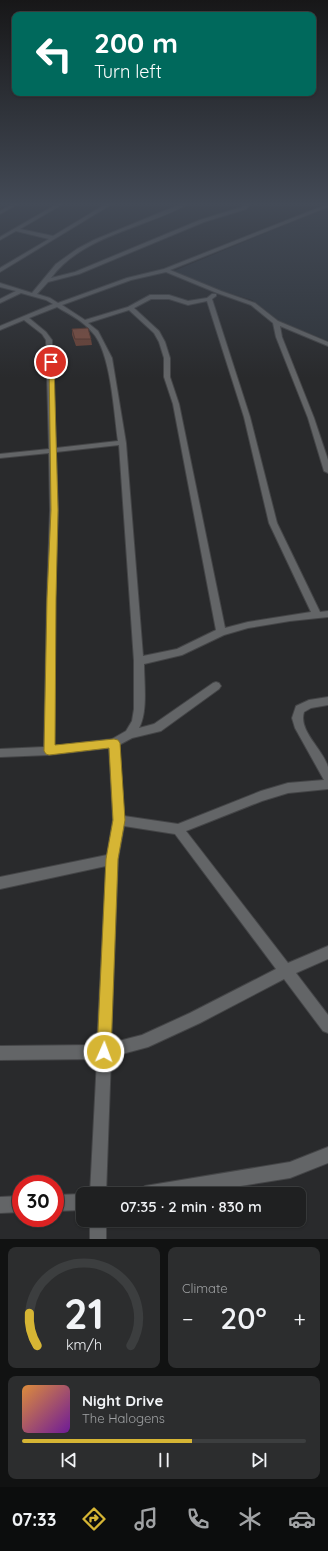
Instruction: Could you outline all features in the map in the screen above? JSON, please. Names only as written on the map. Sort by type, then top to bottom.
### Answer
[{"type":"street","points":[[0,270],[14,262]]},
{"type":"street","points":[[34,294],[58,265],[62,262]]},
{"type":"street","points":[[46,281],[82,272],[106,262]]},
{"type":"street","points":[[0,328],[59,304],[129,279],[166,270],[186,262]]},
{"type":"street","points":[[166,270],[253,304],[276,322],[328,344]]},
{"type":"street","points":[[0,286],[34,294],[59,304],[85,322],[99,338],[109,358],[122,443],[139,662],[139,709],[137,722],[130,734]]},
{"type":"street","points":[[0,301],[21,291]]},
{"type":"street","points":[[85,322],[130,308],[150,297],[155,296],[173,298],[188,303],[209,299],[219,292]]},
{"type":"street","points":[[209,299],[247,417],[273,523],[316,615]]},
{"type":"street","points":[[130,308],[157,332],[167,358],[167,377],[176,404],[221,632]]},
{"type":"street","points":[[25,318],[44,333],[50,340],[54,451],[54,510],[49,751]]},
{"type":"street","points":[[276,322],[279,336],[311,418],[328,471]]},
{"type":"street","points":[[0,456],[122,443]]},
{"type":"street","points":[[139,662],[179,652],[221,632],[267,621],[328,614]]},
{"type":"street","points":[[0,753],[49,751],[114,743],[130,734],[157,728],[216,686]]},
{"type":"street","points":[[328,701],[309,704],[300,709],[297,718],[300,728],[328,777]]},
{"type":"street","points":[[98,1187],[112,859],[119,820],[114,743]]},
{"type":"street","points":[[119,820],[178,829],[261,796],[288,788],[328,784]]},
{"type":"street","points":[[178,829],[328,1026]]},
{"type":"street","points":[[0,883],[112,859]]},
{"type":"street","points":[[0,1053],[104,1052],[143,1042],[195,1018],[285,971],[328,952]]},
{"type":"street","points":[[187,1187],[290,1170],[328,1155]]},
{"type":"street","points":[[64,1203],[76,1202]]},
{"type":"street","points":[[0,1205],[12,1204]]},
{"type":"street","points":[[98,1227],[98,1239]]},
{"type":"shaded area","points":[[196,262],[328,262],[328,341],[279,321],[252,300],[219,290],[174,271]]},
{"type":"building","points":[[88,328],[91,339],[75,339],[72,329]]},
{"type":"route","points":[[51,362],[54,510],[49,751],[114,743],[119,820],[112,859],[104,1052]]}]
